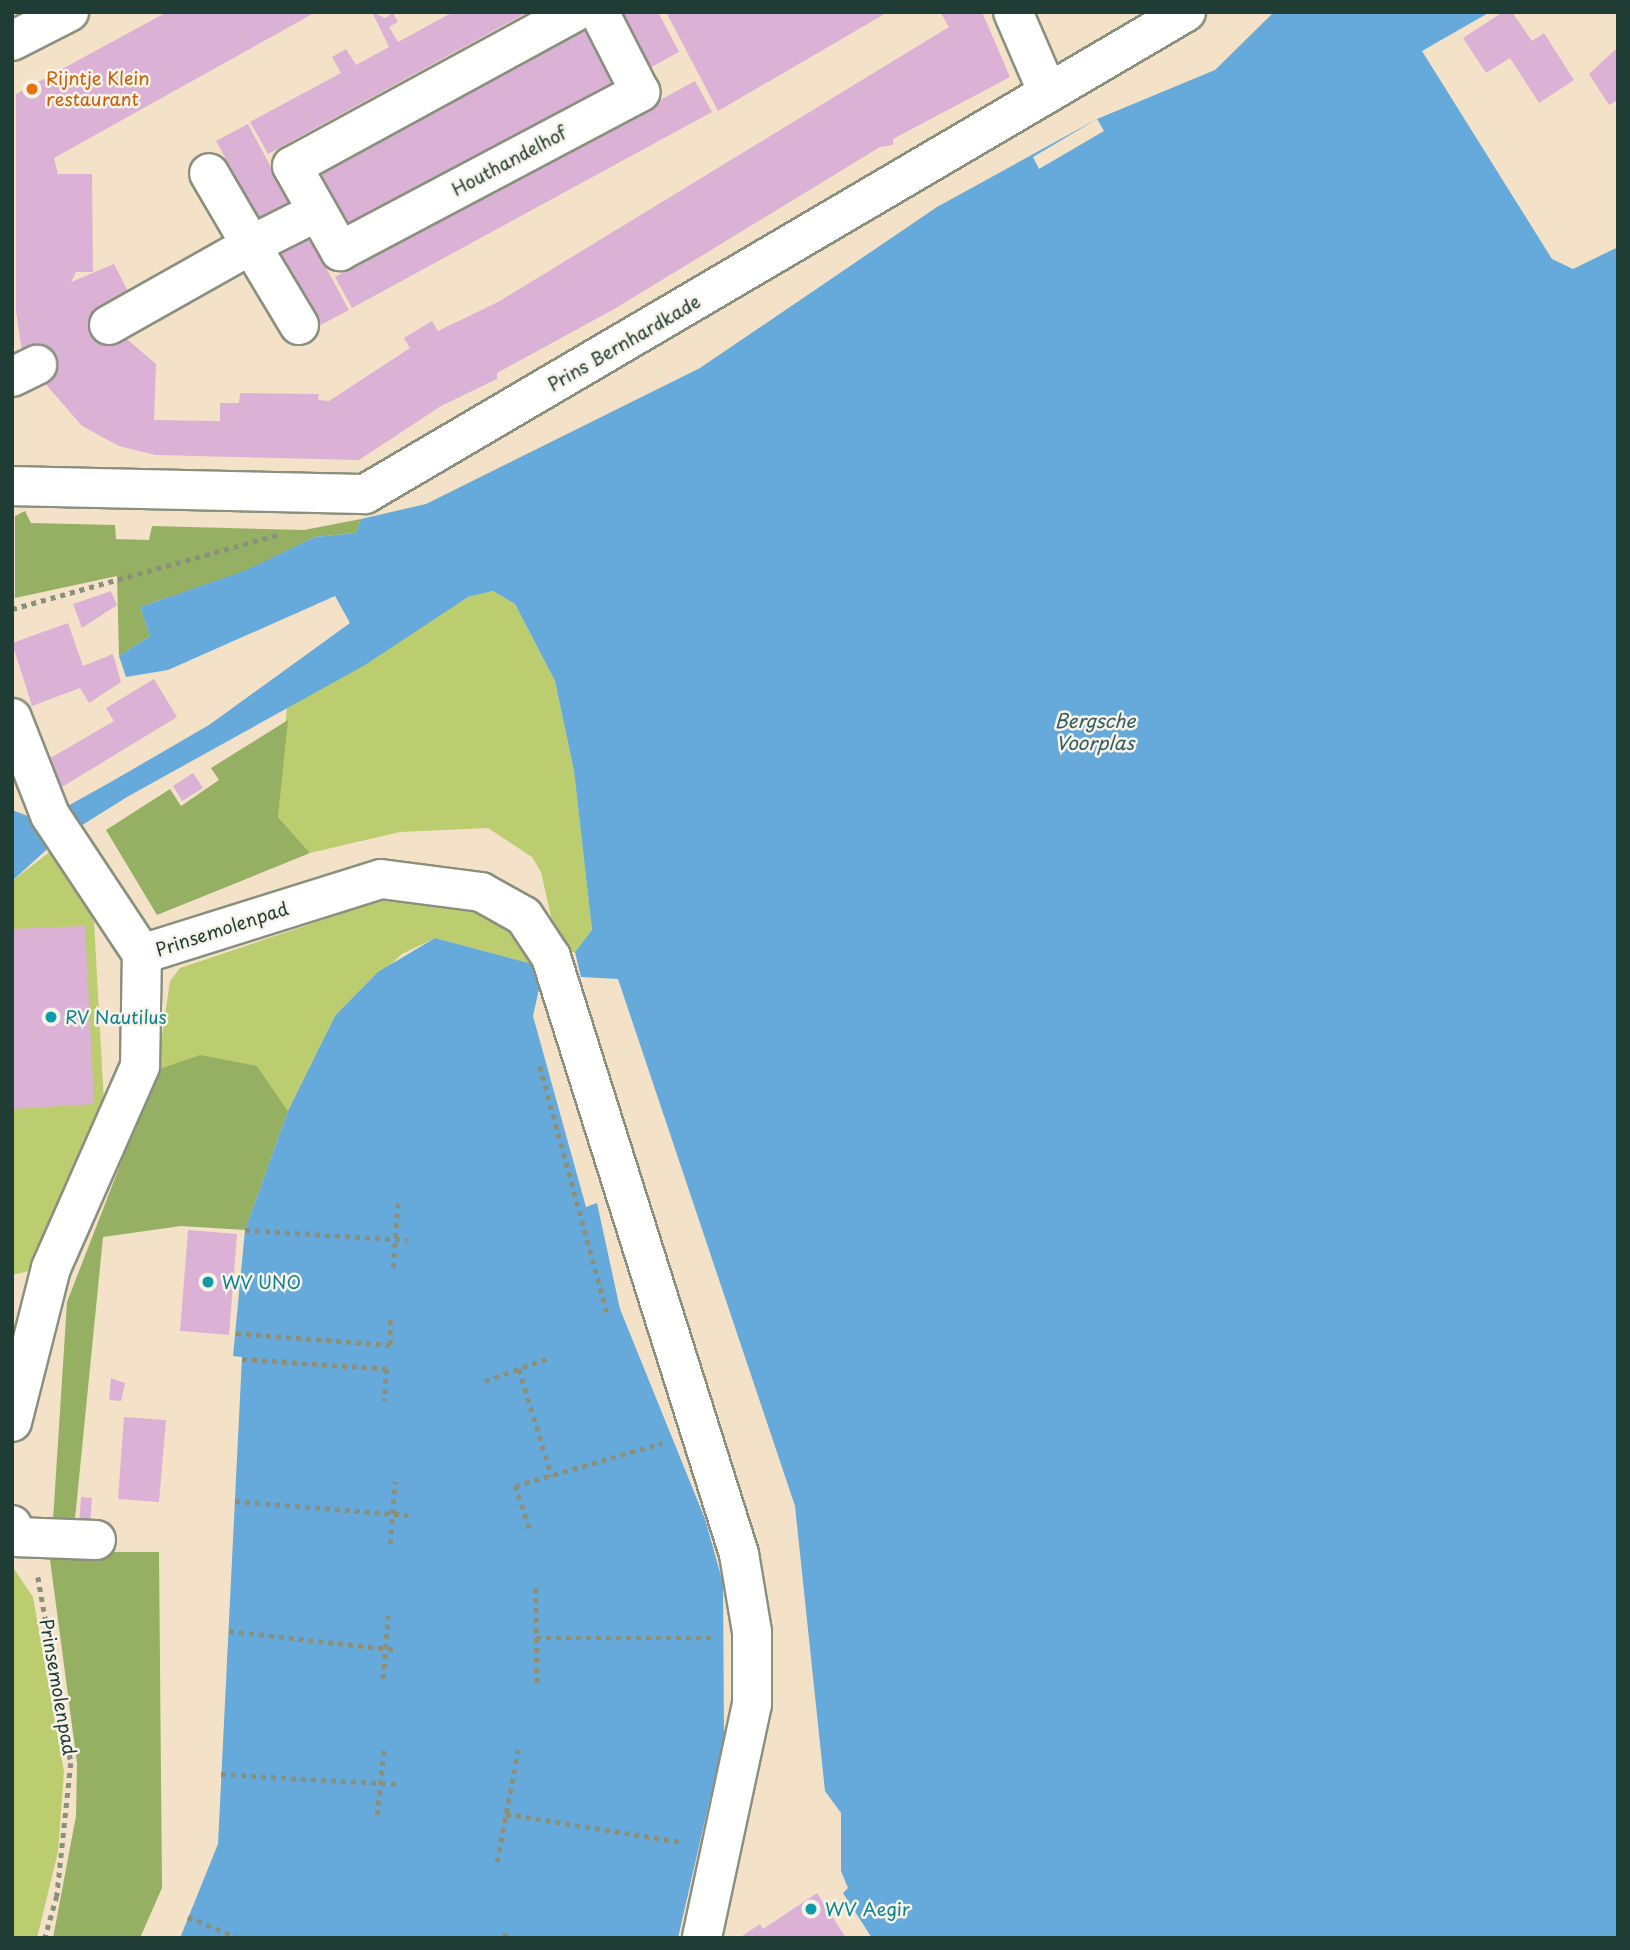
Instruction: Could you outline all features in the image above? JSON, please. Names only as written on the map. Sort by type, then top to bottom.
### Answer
[{"type":"street","points":[[12,41],[69,12]]},
{"type":"street","name":"Houthandelhof","points":[[575,12],[292,166],[315,213],[340,251],[640,92],[599,12]]},
{"type":"street","points":[[1013,12],[1048,93]]},
{"type":"street","name":"Prins Bernhardkade","points":[[12,486],[365,494],[1186,12]]},
{"type":"street","points":[[209,173],[299,325]]},
{"type":"street","points":[[109,325],[251,245],[315,213]]},
{"type":"street","points":[[12,718],[57,827],[142,954]]},
{"type":"street","name":"Prinsemolenpad","points":[[12,1422],[51,1268],[140,1066],[142,954],[381,878],[481,892],[524,916],[556,971],[735,1541],[752,1632],[752,1704],[702,1938]]},
{"type":"street","points":[[14,1531],[96,1541]]},
{"type":"path","points":[[12,609],[296,530],[324,493]]},
{"type":"path","points":[[538,1058],[607,1312]]},
{"type":"path","points":[[393,1268],[398,1200]]},
{"type":"path","points":[[245,1230],[408,1240]]},
{"type":"path","points":[[236,1333],[390,1345],[390,1319]]},
{"type":"path","points":[[485,1381],[551,1357]]},
{"type":"path","points":[[242,1359],[387,1369],[384,1401]]},
{"type":"path","points":[[519,1368],[552,1476]]},
{"type":"path","points":[[528,1528],[515,1486],[669,1440]]},
{"type":"path","points":[[390,1544],[395,1481]]},
{"type":"path","points":[[235,1501],[408,1515]]},
{"type":"path","name":"Prinsemolenpad","points":[[14,1531],[36,1564],[71,1763],[59,1882],[45,1938]]},
{"type":"path","points":[[536,1588],[537,1684]]},
{"type":"path","points":[[383,1679],[388,1615]]},
{"type":"path","points":[[229,1631],[398,1650]]},
{"type":"path","points":[[536,1638],[726,1637]]},
{"type":"path","points":[[377,1815],[384,1750]]},
{"type":"path","points":[[497,1862],[518,1750]]},
{"type":"path","points":[[221,1774],[396,1784]]},
{"type":"path","points":[[506,1814],[697,1844]]},
{"type":"path","points":[[188,1917],[239,1938]]},
{"type":"green space","points":[[25,511],[31,523],[115,525],[116,539],[149,540],[152,526],[304,530],[361,519],[356,533],[315,537],[245,571],[140,607],[150,636],[119,656],[117,576],[15,598],[15,516]]},
{"type":"green space","points":[[493,591],[515,604],[555,681],[574,771],[592,930],[575,952],[560,957],[541,872],[532,857],[488,828],[400,832],[310,853],[278,817],[287,706],[468,597]]},
{"type":"green space","points":[[288,720],[278,817],[310,853],[157,915],[106,830],[170,789],[181,806],[219,780],[211,768]]},
{"type":"green space","points":[[55,848],[94,921],[104,1102],[29,1271],[12,1275],[12,881]]},
{"type":"green space","points":[[391,897],[448,900],[512,924],[536,965],[435,938],[402,954],[335,1016],[288,1111],[257,1066],[157,1070],[170,981],[180,968]]},
{"type":"green space","points":[[200,1055],[257,1066],[288,1111],[245,1230],[181,1226],[103,1237],[75,1519],[53,1520],[67,1302],[157,1070]]},
{"type":"green space","points":[[49,1552],[159,1552],[162,1888],[140,1938],[53,1938],[76,1816],[77,1763]]},
{"type":"green space","points":[[12,1566],[33,1597],[64,1772],[58,1852],[37,1938],[12,1938]]},
{"type":"water","name":"Bergsche Voorplas","points":[[1274,12],[1490,12],[1422,51],[1552,259],[1573,269],[1618,247],[1618,1938],[872,1938],[843,1893],[848,1888],[841,1871],[841,1813],[825,1791],[795,1506],[618,979],[581,977],[575,952],[592,930],[574,771],[555,681],[515,604],[493,591],[468,597],[365,665],[127,797],[55,842],[12,881],[12,810],[41,821],[209,725],[350,623],[335,596],[168,670],[126,677],[119,656],[150,636],[140,607],[244,571],[315,537],[356,533],[361,519],[426,504],[700,368],[937,207],[1097,119],[1215,70]]},
{"type":"water","points":[[435,938],[536,965],[541,980],[533,1016],[586,1207],[597,1203],[620,1309],[705,1519],[723,1583],[724,1737],[678,1938],[180,1938],[218,1844],[242,1357],[233,1356],[245,1230],[288,1111],[335,1016],[378,972]]},
{"type":"pier","points":[[1097,119],[1104,131],[1039,169],[1033,157]]},
{"type":"building","points":[[167,12],[316,12],[54,158],[58,174],[92,174],[93,272],[76,272],[71,282],[114,264],[132,299],[121,334],[156,364],[154,420],[220,421],[220,403],[239,403],[240,393],[319,394],[318,400],[329,401],[410,348],[404,338],[432,321],[438,331],[498,302],[949,27],[940,12],[982,12],[1010,77],[893,139],[893,145],[880,147],[616,308],[497,373],[497,379],[441,406],[359,460],[155,455],[119,446],[82,426],[23,358],[16,312],[16,94]]},
{"type":"building","points":[[372,12],[385,18],[393,13],[398,22],[389,27],[398,42],[453,12],[528,12],[268,154],[250,122],[341,73],[332,57],[346,49],[356,65],[389,47]]},
{"type":"building","points":[[617,12],[658,12],[679,52],[648,69]]},
{"type":"building","points":[[666,12],[888,12],[718,111]]},
{"type":"building","points":[[1503,12],[1512,12],[1532,41],[1544,33],[1574,80],[1539,103],[1510,58],[1486,73],[1463,38]]},
{"type":"building","points":[[586,20],[619,82],[346,231],[312,170]]},
{"type":"building","points":[[1618,47],[1618,100],[1609,105],[1589,74]]},
{"type":"building","points":[[695,81],[712,112],[352,308],[335,277]]},
{"type":"building","points":[[248,124],[291,205],[260,222],[216,141]]},
{"type":"building","points":[[305,229],[349,310],[317,327],[273,246]]},
{"type":"building","points":[[111,591],[117,605],[82,628],[73,604]]},
{"type":"building","points":[[68,623],[83,666],[113,654],[121,682],[89,703],[80,688],[32,706],[12,643]]},
{"type":"building","points":[[154,679],[177,717],[62,787],[47,760],[114,721],[106,708]]},
{"type":"building","points":[[193,773],[203,788],[182,801],[173,786]]},
{"type":"building","name":"RV Nautilus","points":[[85,926],[94,1104],[12,1109],[12,929]]},
{"type":"building","name":"WV UNO","points":[[188,1230],[237,1234],[229,1335],[180,1331]]},
{"type":"building","points":[[111,1378],[125,1383],[121,1401],[109,1400]]},
{"type":"building","points":[[124,1417],[166,1420],[159,1502],[118,1499]]},
{"type":"building","points":[[81,1497],[92,1498],[90,1526],[79,1525]]},
{"type":"building","name":"WV Aegir","points":[[817,1893],[846,1938],[739,1938],[760,1924],[763,1929]]},
{"type":"place","name":"Rijntje Klein restaurant","points":[[32,89]]},
{"type":"place","name":"RV Nautilus","points":[[51,1017]]},
{"type":"place","name":"WV UNO","points":[[208,1282]]},
{"type":"place","name":"WV Aegir","points":[[811,1909]]}]
